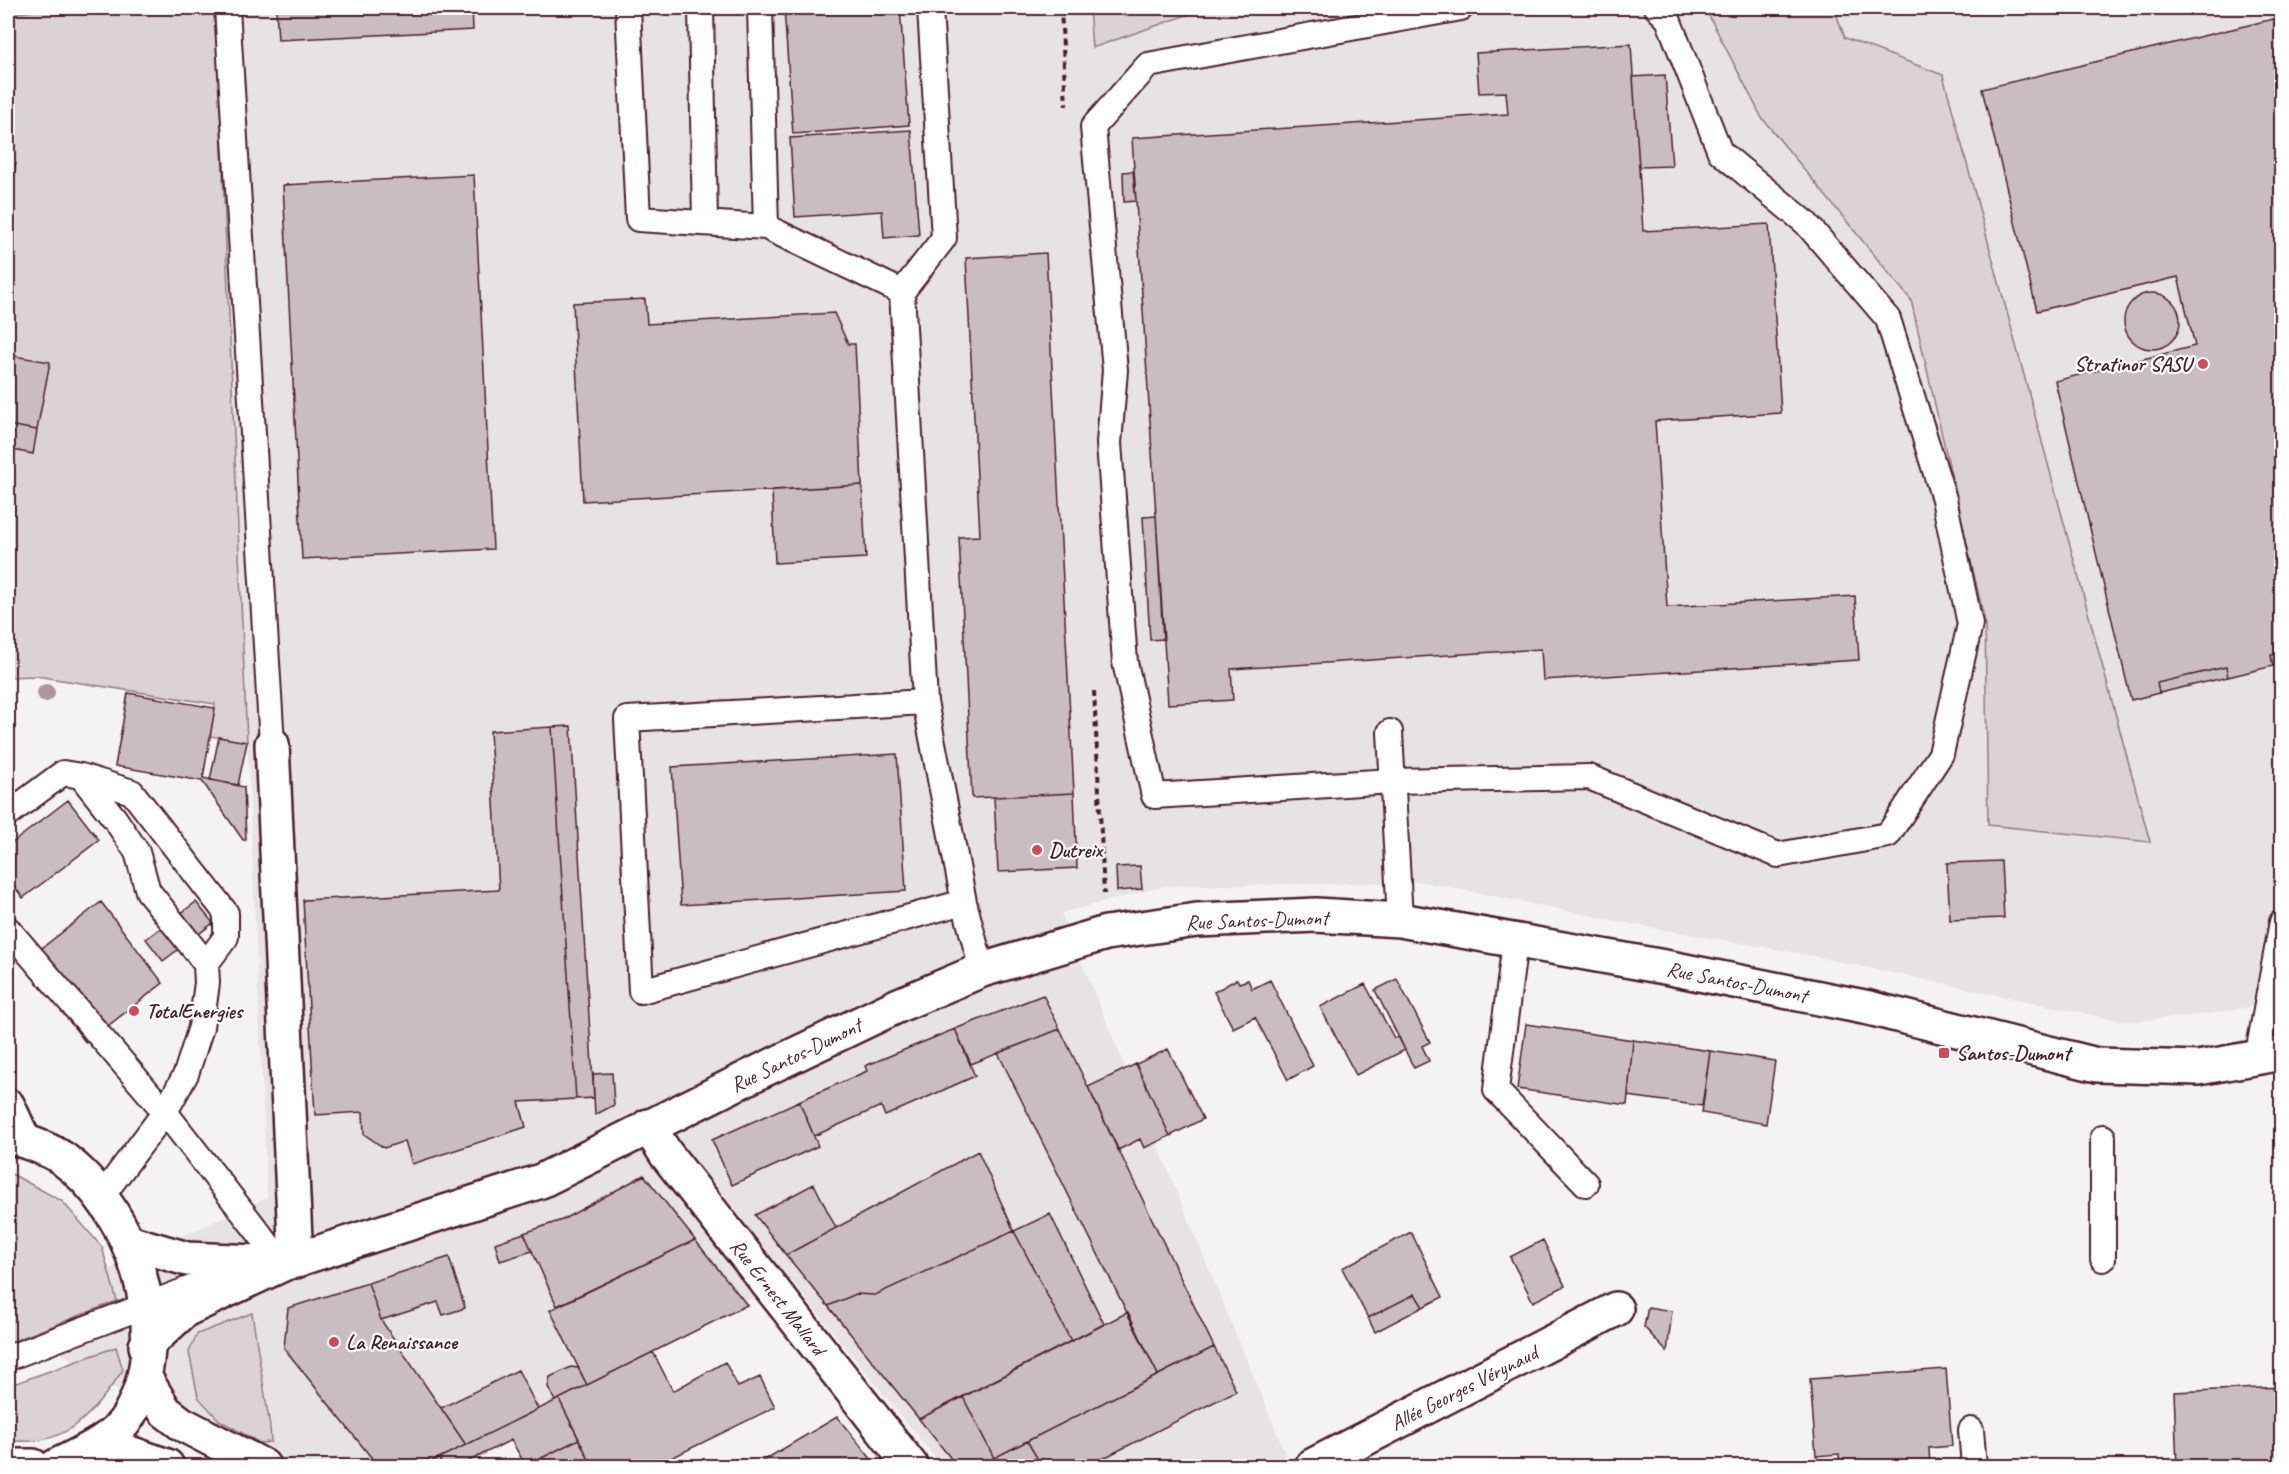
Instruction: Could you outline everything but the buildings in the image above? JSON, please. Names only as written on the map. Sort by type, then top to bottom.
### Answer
[{"type":"street","points":[[272,744],[290,1262]]},
{"type":"street","name":"Rue Santos-Dumont","points":[[146,1346],[185,1310],[290,1262],[541,1181],[648,1126],[899,1005],[982,970],[1106,933],[1197,920],[1316,915],[1400,920],[1670,968],[1869,1008],[2097,1065],[2198,1068],[2269,1056]]},
{"type":"street","points":[[8,1106],[16,1139],[62,1158],[102,1196],[129,1242],[147,1305],[145,1378],[129,1417],[101,1443],[56,1467]]},
{"type":"street","name":"Rue Ernest Mallard","points":[[648,1126],[666,1154],[911,1467]]},
{"type":"street","name":"Rue Santos-Dumont","points":[[129,1242],[187,1259],[290,1262]]},
{"type":"street","name":"Allée Georges Vérynaud","points":[[1312,1467],[1617,1309]]},
{"type":"street","points":[[145,1378],[165,1411],[182,1424],[263,1467]]},
{"type":"street","points":[[101,1443],[167,1467]]},
{"type":"street","points":[[8,1466],[33,1467]]},
{"type":"lane","points":[[227,8],[272,744]]},
{"type":"lane","points":[[628,8],[638,219],[766,228],[902,292]]},
{"type":"lane","points":[[701,8],[705,223]]},
{"type":"lane","points":[[760,8],[766,228]]},
{"type":"lane","points":[[930,8],[944,238],[902,292],[925,702],[964,902],[982,970]]},
{"type":"lane","points":[[1461,8],[1148,65],[1093,127],[1115,370],[1108,443],[1125,662],[1154,795],[1392,781],[1589,777],[1778,855],[1888,835],[1941,754],[1970,624],[1944,499],[1888,319],[1806,223],[1720,152],[1668,19],[1657,8]]},
{"type":"lane","points":[[925,702],[627,719],[641,991],[964,902]]},
{"type":"lane","points":[[1390,732],[1400,920]]},
{"type":"lane","points":[[8,814],[63,773],[81,776],[132,792],[226,913],[226,937],[206,963]]},
{"type":"lane","points":[[81,776],[116,819],[137,852],[148,891],[206,963],[207,983],[201,1027],[186,1074],[165,1112],[102,1196]]},
{"type":"lane","points":[[2269,1056],[2282,922]]},
{"type":"lane","points":[[8,929],[290,1262],[194,1287],[8,1358]]},
{"type":"lane","points":[[1515,942],[1496,1090],[1586,1184]]},
{"type":"lane","points":[[2103,1137],[2103,1259]]},
{"type":"lane","points":[[1971,1430],[1974,1467]]},
{"type":"shaded area","points":[[8,8],[62,8],[8,14]]},
{"type":"shaded area","points":[[62,8],[216,8],[247,742],[210,736],[215,704],[36,676],[8,677],[8,14]]},
{"type":"shaded area","points":[[216,8],[1089,8],[1093,47],[1207,8],[1705,8],[1762,118],[1911,300],[1985,622],[1988,825],[2149,842],[1943,75],[1845,38],[1834,8],[2281,8],[2281,1002],[2207,1014],[2126,1022],[1798,953],[1647,927],[1424,882],[1165,886],[1061,913],[1286,1455],[1264,1466],[942,1466],[789,1278],[446,1466],[234,1466],[8,1318],[8,1315],[267,1198]]},
{"type":"shaded area","points":[[1089,8],[1207,8],[1092,48]]},
{"type":"shaded area","points":[[1705,8],[1834,8],[1845,38],[1943,75],[2150,842],[1988,825],[1985,622],[1911,300],[1762,118]]},
{"type":"shaded area","points":[[8,1172],[62,1201],[102,1247],[117,1301],[8,1343]]},
{"type":"shaded area","points":[[252,1313],[271,1442],[260,1443],[219,1420],[198,1397],[189,1352],[197,1334]]},
{"type":"shaded area","points":[[116,1347],[123,1370],[89,1413],[62,1433],[47,1439],[8,1440],[8,1386]]},
{"type":"place","name":"Stratinor SASU","points":[[2203,364]]},
{"type":"place","name":"Dutreix","points":[[1037,850]]},
{"type":"place","name":"TotalEnergies","points":[[134,1011]]},
{"type":"place","name":"Santos-Dumont","points":[[1944,1053]]},
{"type":"place","name":"La Renaissance","points":[[334,1342]]}]
